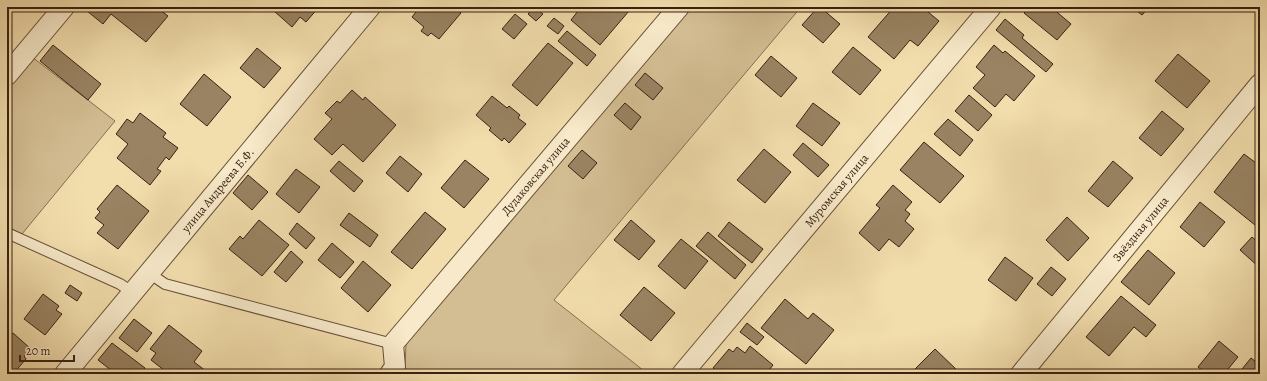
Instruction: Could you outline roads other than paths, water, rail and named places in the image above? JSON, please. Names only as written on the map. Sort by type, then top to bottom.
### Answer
[{"type":"street","points":[[7,75],[64,7]]},
{"type":"street","name":"улица Андреева Б.Ф.","points":[[65,374],[370,7]]},
{"type":"street","name":"Дудаковская улица","points":[[393,344],[679,7]]},
{"type":"street","name":"Муромская улица","points":[[682,374],[991,7]]},
{"type":"street","name":"Звёздная улица","points":[[1021,374],[1260,84]]},
{"type":"street","points":[[390,374],[395,367],[393,344]]},
{"type":"lane","points":[[7,233],[120,284],[132,292]]},
{"type":"lane","points":[[149,274],[166,284],[393,344]]}]
